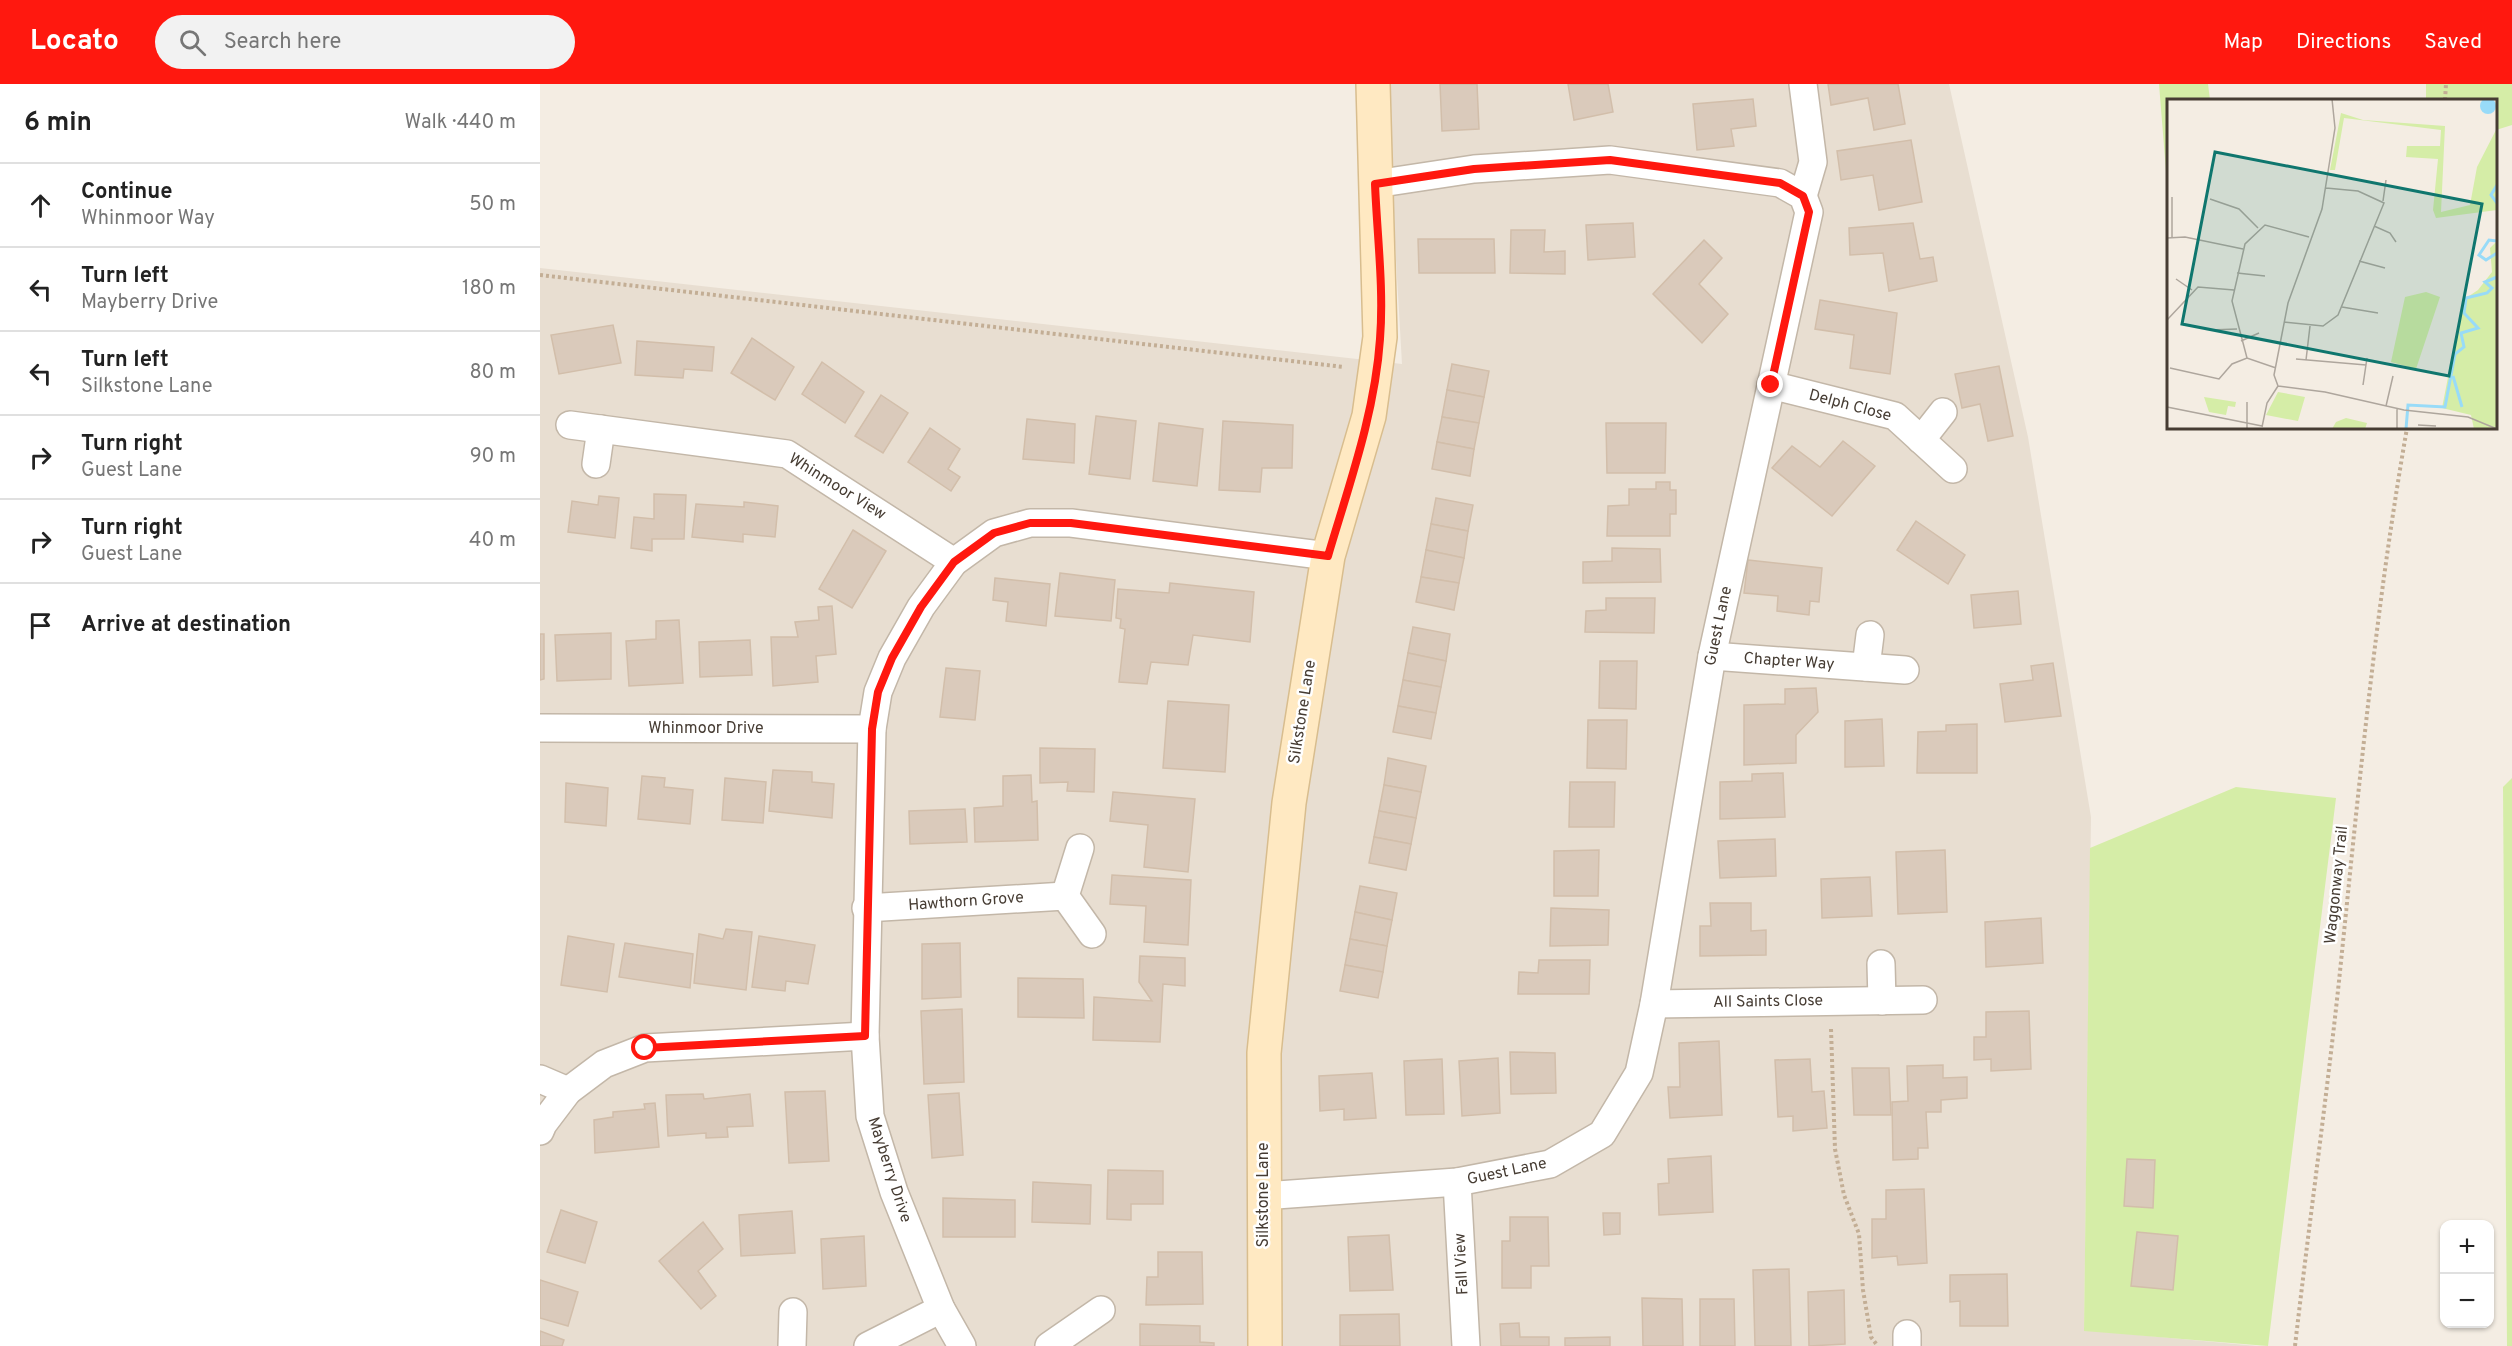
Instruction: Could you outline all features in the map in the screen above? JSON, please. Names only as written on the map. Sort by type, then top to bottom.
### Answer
[{"type":"street","name":"Silkstone Lane","points":[[1265,1346],[1264,1053],[1287,815],[1328,556],[1369,416],[1380,338],[1373,84]]},
{"type":"street","points":[[1375,184],[1474,169],[1610,160],[1780,183],[1803,196],[1813,162],[1803,84]]},
{"type":"street","name":"Guest Lane","points":[[1263,1196],[1457,1182],[1550,1164],[1602,1134],[1639,1073],[1654,1004],[1712,656],[1809,212],[1803,196]]},
{"type":"street","name":"Delph Close","points":[[1771,385],[1895,416],[1953,469]]},
{"type":"street","points":[[1921,440],[1943,412]]},
{"type":"street","name":"Whinmoor View","points":[[570,425],[787,454],[954,562]]},
{"type":"street","points":[[596,464],[601,429]]},
{"type":"street","name":"Mayberry Drive","points":[[962,1346],[941,1309],[894,1192],[870,1116],[865,1036],[866,908],[872,729],[878,692],[892,658],[921,607],[954,562],[994,533],[1030,523],[1071,523],[1328,556]]},
{"type":"street","points":[[1866,667],[1870,634]]},
{"type":"street","name":"Chapter Way","points":[[1712,656],[1905,670]]},
{"type":"street","name":"Whinmoor Drive","points":[[540,728],[872,729]]},
{"type":"street","points":[[1080,848],[1065,896],[1092,934]]},
{"type":"street","name":"Hawthorn Grove","points":[[866,908],[1065,896]]},
{"type":"street","points":[[1881,964],[1882,1001]]},
{"type":"street","name":"All Saints Close","points":[[1654,1004],[1923,1000]]},
{"type":"street","points":[[540,1131],[568,1091],[604,1064],[645,1048],[865,1036]]},
{"type":"street","points":[[540,1079],[568,1091]]},
{"type":"street","name":"Fall View","points":[[1457,1182],[1466,1346]]},
{"type":"street","points":[[868,1346],[941,1309]]},
{"type":"street","points":[[1049,1346],[1101,1310]]},
{"type":"street","points":[[792,1346],[794,1312]]},
{"type":"path","points":[[2445,99],[2446,84]]},
{"type":"path","points":[[540,275],[1376,371]]},
{"type":"path","name":"Waggonway Trail","points":[[2295,1346],[2332,1042],[2363,755],[2397,482],[2407,429]]},
{"type":"path","points":[[1830,1001],[1835,1149],[1844,1196],[1859,1234],[1863,1290],[1871,1337],[1878,1346]]},
{"type":"shaded area","points":[[1386,84],[1949,84],[2028,437],[2091,817],[2084,1330],[2257,1346],[540,1346],[540,268],[1402,364]]},
{"type":"green space","points":[[2159,84],[2208,84],[2210,99],[2167,99],[2167,184]]},
{"type":"green space","points":[[2426,84],[2512,84],[2512,125],[2497,130],[2497,99],[2426,99]]},
{"type":"green space","points":[[2512,778],[2512,1346],[2507,1346],[2503,787]]},
{"type":"green space","points":[[2236,787],[2336,798],[2268,1346],[2084,1331],[2090,848]]},
{"type":"building","points":[[1440,84],[1477,84],[1479,129],[1442,131]]},
{"type":"building","points":[[1568,84],[1608,84],[1613,112],[1574,120]]},
{"type":"building","points":[[1828,84],[1898,84],[1905,124],[1874,130],[1868,98],[1831,105]]},
{"type":"building","points":[[1753,99],[1756,126],[1731,129],[1734,146],[1697,150],[1693,104]]},
{"type":"building","points":[[1911,140],[1922,202],[1879,210],[1873,175],[1841,180],[1837,151]]},
{"type":"building","points":[[1633,223],[1635,257],[1588,260],[1586,225]]},
{"type":"building","points":[[1913,223],[1920,259],[1933,257],[1937,281],[1889,291],[1883,253],[1850,255],[1849,228]]},
{"type":"building","points":[[1511,230],[1545,230],[1544,252],[1565,251],[1565,274],[1510,273]]},
{"type":"building","points":[[1418,239],[1494,239],[1495,273],[1419,273]]},
{"type":"building","points":[[1704,240],[1722,258],[1699,284],[1728,314],[1702,343],[1653,294]]},
{"type":"building","points":[[1820,300],[1897,313],[1890,374],[1850,368],[1854,335],[1815,329]]},
{"type":"building","points":[[613,325],[621,363],[559,374],[551,335]]},
{"type":"building","points":[[752,338],[794,367],[775,400],[731,373]]},
{"type":"building","points":[[637,341],[714,347],[712,371],[684,369],[683,378],[635,375]]},
{"type":"building","points":[[822,362],[864,392],[845,423],[802,394]]},
{"type":"building","points":[[1452,364],[1489,371],[1484,397],[1447,390]]},
{"type":"building","points":[[1999,366],[2013,436],[1988,441],[1980,404],[1962,408],[1955,374]]},
{"type":"building","points":[[1447,390],[1484,397],[1479,423],[1442,417]]},
{"type":"building","points":[[881,395],[908,413],[883,453],[855,436]]},
{"type":"building","points":[[1096,416],[1136,421],[1130,479],[1089,474]]},
{"type":"building","points":[[1442,417],[1479,423],[1474,449],[1437,442]]},
{"type":"building","points":[[1027,419],[1075,424],[1074,463],[1023,459]]},
{"type":"building","points":[[1223,421],[1293,425],[1292,468],[1262,468],[1260,492],[1219,490]]},
{"type":"building","points":[[1159,423],[1203,429],[1197,486],[1153,481]]},
{"type":"building","points":[[1606,423],[1666,423],[1665,473],[1607,473]]},
{"type":"building","points":[[930,428],[960,449],[948,469],[960,477],[951,491],[908,462]]},
{"type":"building","points":[[1843,441],[1875,466],[1832,516],[1772,468],[1792,446],[1820,467]]},
{"type":"building","points":[[1437,442],[1474,449],[1470,476],[1432,469]]},
{"type":"building","points":[[1656,482],[1670,482],[1670,490],[1676,490],[1676,514],[1670,514],[1670,536],[1607,536],[1608,506],[1629,505],[1629,489],[1656,489]]},
{"type":"building","points":[[654,494],[686,495],[684,539],[652,539],[652,551],[631,548],[634,517],[654,519]]},
{"type":"building","points":[[599,496],[619,498],[615,538],[568,532],[572,501],[598,505]]},
{"type":"building","points":[[1436,498],[1473,505],[1468,531],[1431,524]]},
{"type":"building","points":[[744,502],[778,506],[775,537],[743,534],[743,542],[692,537],[696,504],[744,507]]},
{"type":"building","points":[[1916,521],[1965,555],[1948,584],[1897,550]]},
{"type":"building","points":[[1431,524],[1468,531],[1464,558],[1426,550]]},
{"type":"building","points":[[853,530],[886,551],[852,608],[819,589]]},
{"type":"building","points":[[1612,548],[1660,549],[1661,582],[1583,583],[1583,562],[1612,561]]},
{"type":"building","points":[[1426,550],[1464,558],[1459,583],[1421,577]]},
{"type":"building","points":[[1748,560],[1822,568],[1819,602],[1810,601],[1809,615],[1777,611],[1778,596],[1744,593]]},
{"type":"building","points":[[1060,573],[1115,580],[1111,621],[1055,616]]},
{"type":"building","points":[[1421,577],[1459,583],[1454,610],[1416,602]]},
{"type":"building","points":[[995,578],[1050,584],[1046,626],[1006,621],[1008,602],[993,600]]},
{"type":"building","points":[[1170,583],[1254,592],[1250,642],[1193,635],[1188,665],[1151,662],[1147,684],[1119,682],[1125,629],[1120,628],[1121,619],[1116,618],[1118,589],[1169,593]]},
{"type":"building","points":[[2018,591],[2021,624],[1974,628],[1971,595]]},
{"type":"building","points":[[1606,598],[1655,598],[1654,633],[1585,632],[1586,611],[1606,610]]},
{"type":"building","points":[[832,606],[836,654],[816,656],[818,682],[773,686],[771,637],[798,637],[795,622],[819,620],[818,607]]},
{"type":"building","points":[[679,620],[683,683],[629,686],[626,641],[656,639],[656,621]]},
{"type":"building","points":[[1413,627],[1450,634],[1446,661],[1408,653]]},
{"type":"building","points":[[611,633],[611,679],[557,681],[555,635]]},
{"type":"building","points":[[540,634],[544,634],[544,679],[540,680]]},
{"type":"building","points":[[750,640],[752,675],[700,677],[699,642]]},
{"type":"building","points":[[1408,653],[1446,661],[1441,687],[1403,680]]},
{"type":"building","points":[[1600,661],[1637,661],[1636,709],[1599,708]]},
{"type":"building","points":[[2053,663],[2061,716],[2005,722],[2000,684],[2033,680],[2031,666]]},
{"type":"building","points":[[946,668],[980,671],[975,720],[940,717]]},
{"type":"building","points":[[1403,680],[1441,687],[1436,713],[1398,706]]},
{"type":"building","points":[[1816,688],[1818,712],[1796,735],[1796,763],[1744,765],[1744,705],[1785,704],[1785,689]]},
{"type":"building","points":[[1168,701],[1229,705],[1225,772],[1163,768]]},
{"type":"building","points":[[1398,706],[1436,713],[1431,739],[1393,732]]},
{"type":"building","points":[[1882,719],[1884,766],[1845,767],[1845,721]]},
{"type":"building","points":[[1588,720],[1627,720],[1626,769],[1587,768]]},
{"type":"building","points":[[1977,724],[1977,773],[1917,773],[1918,732],[1946,731],[1946,725]]},
{"type":"building","points":[[1040,748],[1095,749],[1094,792],[1067,791],[1068,782],[1040,783]]},
{"type":"building","points":[[1388,758],[1426,766],[1421,792],[1384,785]]},
{"type":"building","points":[[773,770],[812,772],[812,782],[834,784],[832,818],[769,811]]},
{"type":"building","points":[[1783,773],[1785,817],[1720,819],[1720,782],[1752,781],[1752,774]]},
{"type":"building","points":[[1031,775],[1032,802],[1037,801],[1038,840],[975,842],[974,808],[1003,806],[1003,776]]},
{"type":"building","points":[[642,776],[665,778],[664,787],[693,790],[690,824],[638,819]]},
{"type":"building","points":[[725,778],[766,782],[763,823],[722,820]]},
{"type":"building","points":[[1570,782],[1615,782],[1614,827],[1569,827]]},
{"type":"building","points":[[566,783],[608,788],[606,826],[565,822]]},
{"type":"building","points":[[1384,785],[1421,792],[1416,818],[1379,811]]},
{"type":"building","points":[[1113,792],[1195,799],[1188,872],[1144,867],[1148,825],[1110,821]]},
{"type":"building","points":[[965,809],[967,842],[910,844],[909,811]]},
{"type":"building","points":[[1379,811],[1416,818],[1411,844],[1374,837]]},
{"type":"building","points":[[1374,837],[1411,844],[1406,870],[1369,863]]},
{"type":"building","points":[[1775,839],[1776,876],[1720,878],[1718,841]]},
{"type":"building","points":[[1599,850],[1598,896],[1554,896],[1554,851]]},
{"type":"building","points":[[1945,850],[1947,912],[1898,914],[1896,852]]},
{"type":"building","points":[[1112,875],[1191,880],[1188,945],[1144,942],[1146,906],[1110,904]]},
{"type":"building","points":[[1870,877],[1872,916],[1822,918],[1821,879]]},
{"type":"building","points":[[1360,886],[1397,893],[1392,920],[1355,912]]},
{"type":"building","points":[[1710,903],[1751,903],[1751,931],[1766,930],[1766,955],[1700,956],[1700,926],[1711,926]]},
{"type":"building","points":[[1551,908],[1609,910],[1608,945],[1550,946]]},
{"type":"building","points":[[1355,912],[1392,920],[1387,946],[1350,939]]},
{"type":"building","points":[[2041,918],[2043,963],[1986,967],[1985,922]]},
{"type":"building","points":[[726,929],[752,932],[746,990],[694,983],[699,934],[723,939]]},
{"type":"building","points":[[568,936],[614,944],[607,992],[561,985]]},
{"type":"building","points":[[759,936],[815,945],[808,984],[786,981],[785,991],[752,987]]},
{"type":"building","points":[[1350,939],[1387,946],[1383,972],[1345,965]]},
{"type":"building","points":[[625,943],[693,954],[690,988],[619,977]]},
{"type":"building","points":[[960,943],[961,997],[922,999],[922,944]]},
{"type":"building","points":[[1140,956],[1185,958],[1185,986],[1163,984],[1160,1042],[1093,1040],[1094,997],[1152,1001],[1139,982]]},
{"type":"building","points":[[1539,960],[1590,960],[1589,994],[1518,994],[1519,972],[1538,973]]},
{"type":"building","points":[[1345,965],[1383,972],[1378,998],[1340,991]]},
{"type":"building","points":[[1018,978],[1083,979],[1084,1018],[1018,1017]]},
{"type":"building","points":[[962,1009],[964,1082],[924,1084],[921,1011]]},
{"type":"building","points":[[2029,1011],[2031,1069],[1991,1071],[1991,1059],[1974,1060],[1974,1037],[1986,1037],[1986,1012]]},
{"type":"building","points":[[1719,1041],[1722,1115],[1670,1118],[1668,1087],[1680,1087],[1679,1043]]},
{"type":"building","points":[[1510,1052],[1555,1053],[1556,1093],[1511,1094]]},
{"type":"building","points":[[1498,1058],[1500,1113],[1462,1116],[1459,1061]]},
{"type":"building","points":[[1442,1059],[1444,1114],[1406,1115],[1404,1061]]},
{"type":"building","points":[[1810,1059],[1812,1092],[1824,1091],[1827,1128],[1793,1131],[1793,1116],[1778,1117],[1775,1060]]},
{"type":"building","points":[[1943,1065],[1943,1078],[1967,1077],[1967,1098],[1941,1100],[1941,1112],[1926,1112],[1928,1148],[1918,1148],[1918,1159],[1893,1160],[1892,1102],[1908,1101],[1907,1066]]},
{"type":"building","points":[[1852,1068],[1889,1068],[1891,1115],[1854,1115]]},
{"type":"building","points":[[1372,1073],[1376,1118],[1344,1120],[1344,1109],[1320,1111],[1319,1076]]},
{"type":"building","points":[[825,1091],[829,1161],[789,1163],[785,1092]]},
{"type":"building","points":[[959,1093],[963,1155],[932,1158],[928,1095]]},
{"type":"building","points":[[703,1094],[704,1099],[750,1094],[753,1126],[727,1127],[728,1137],[706,1138],[706,1133],[668,1136],[666,1095]]},
{"type":"building","points":[[655,1103],[659,1147],[595,1153],[594,1120],[613,1117],[613,1112],[645,1109],[644,1104]]},
{"type":"building","points":[[1711,1156],[1713,1212],[1659,1215],[1658,1184],[1669,1183],[1668,1159]]},
{"type":"building","points":[[2127,1159],[2155,1160],[2153,1208],[2124,1206]]},
{"type":"building","points":[[1108,1170],[1163,1171],[1163,1204],[1131,1204],[1131,1220],[1107,1219]]},
{"type":"building","points":[[1033,1182],[1091,1185],[1090,1224],[1032,1222]]},
{"type":"building","points":[[1924,1189],[1927,1263],[1898,1265],[1897,1256],[1872,1258],[1872,1219],[1886,1219],[1886,1190]]},
{"type":"building","points":[[943,1198],[1015,1200],[1015,1237],[943,1237]]},
{"type":"building","points":[[561,1210],[597,1222],[585,1263],[547,1252]]},
{"type":"building","points":[[792,1211],[795,1253],[741,1256],[739,1215]]},
{"type":"building","points":[[1603,1213],[1620,1213],[1620,1234],[1604,1235]]},
{"type":"building","points":[[1510,1217],[1548,1217],[1549,1266],[1531,1266],[1531,1288],[1502,1288],[1502,1241],[1510,1241]]},
{"type":"building","points":[[703,1222],[723,1249],[698,1271],[716,1296],[701,1309],[659,1261]]},
{"type":"building","points":[[2137,1232],[2178,1236],[2173,1290],[2131,1286]]},
{"type":"building","points":[[1389,1235],[1393,1290],[1350,1291],[1348,1237]]},
{"type":"building","points":[[864,1236],[866,1286],[823,1289],[821,1239]]},
{"type":"building","points":[[1158,1252],[1202,1252],[1203,1304],[1146,1305],[1147,1277],[1158,1277]]},
{"type":"building","points":[[1789,1269],[1791,1346],[1755,1346],[1753,1270]]},
{"type":"building","points":[[2007,1274],[2008,1326],[1960,1326],[1960,1301],[1950,1302],[1950,1275]]},
{"type":"building","points":[[540,1280],[578,1292],[568,1326],[540,1318]]},
{"type":"building","points":[[1844,1290],[1845,1344],[1809,1346],[1808,1292]]},
{"type":"building","points":[[1642,1298],[1682,1299],[1683,1346],[1643,1346]]},
{"type":"building","points":[[1700,1299],[1734,1299],[1735,1346],[1700,1346]]},
{"type":"building","points":[[1399,1314],[1400,1346],[1340,1346],[1340,1315]]},
{"type":"building","points":[[1519,1323],[1520,1337],[1549,1337],[1549,1346],[1501,1346],[1500,1324]]},
{"type":"building","points":[[1140,1324],[1200,1326],[1200,1342],[1214,1343],[1214,1346],[1140,1346]]},
{"type":"building","points":[[540,1331],[564,1340],[562,1346],[540,1346]]},
{"type":"building","points":[[1610,1337],[1610,1346],[1565,1346],[1565,1338]]},
{"type":"route","points":[[645,1048],[865,1036],[866,908],[872,729],[878,692],[892,658],[921,607],[954,562],[994,533],[1030,523],[1071,523],[1328,556],[1369,416],[1376,371],[1380,338],[1380,303],[1375,184],[1474,169],[1610,160],[1780,183],[1803,196],[1809,212],[1771,385]]}]
